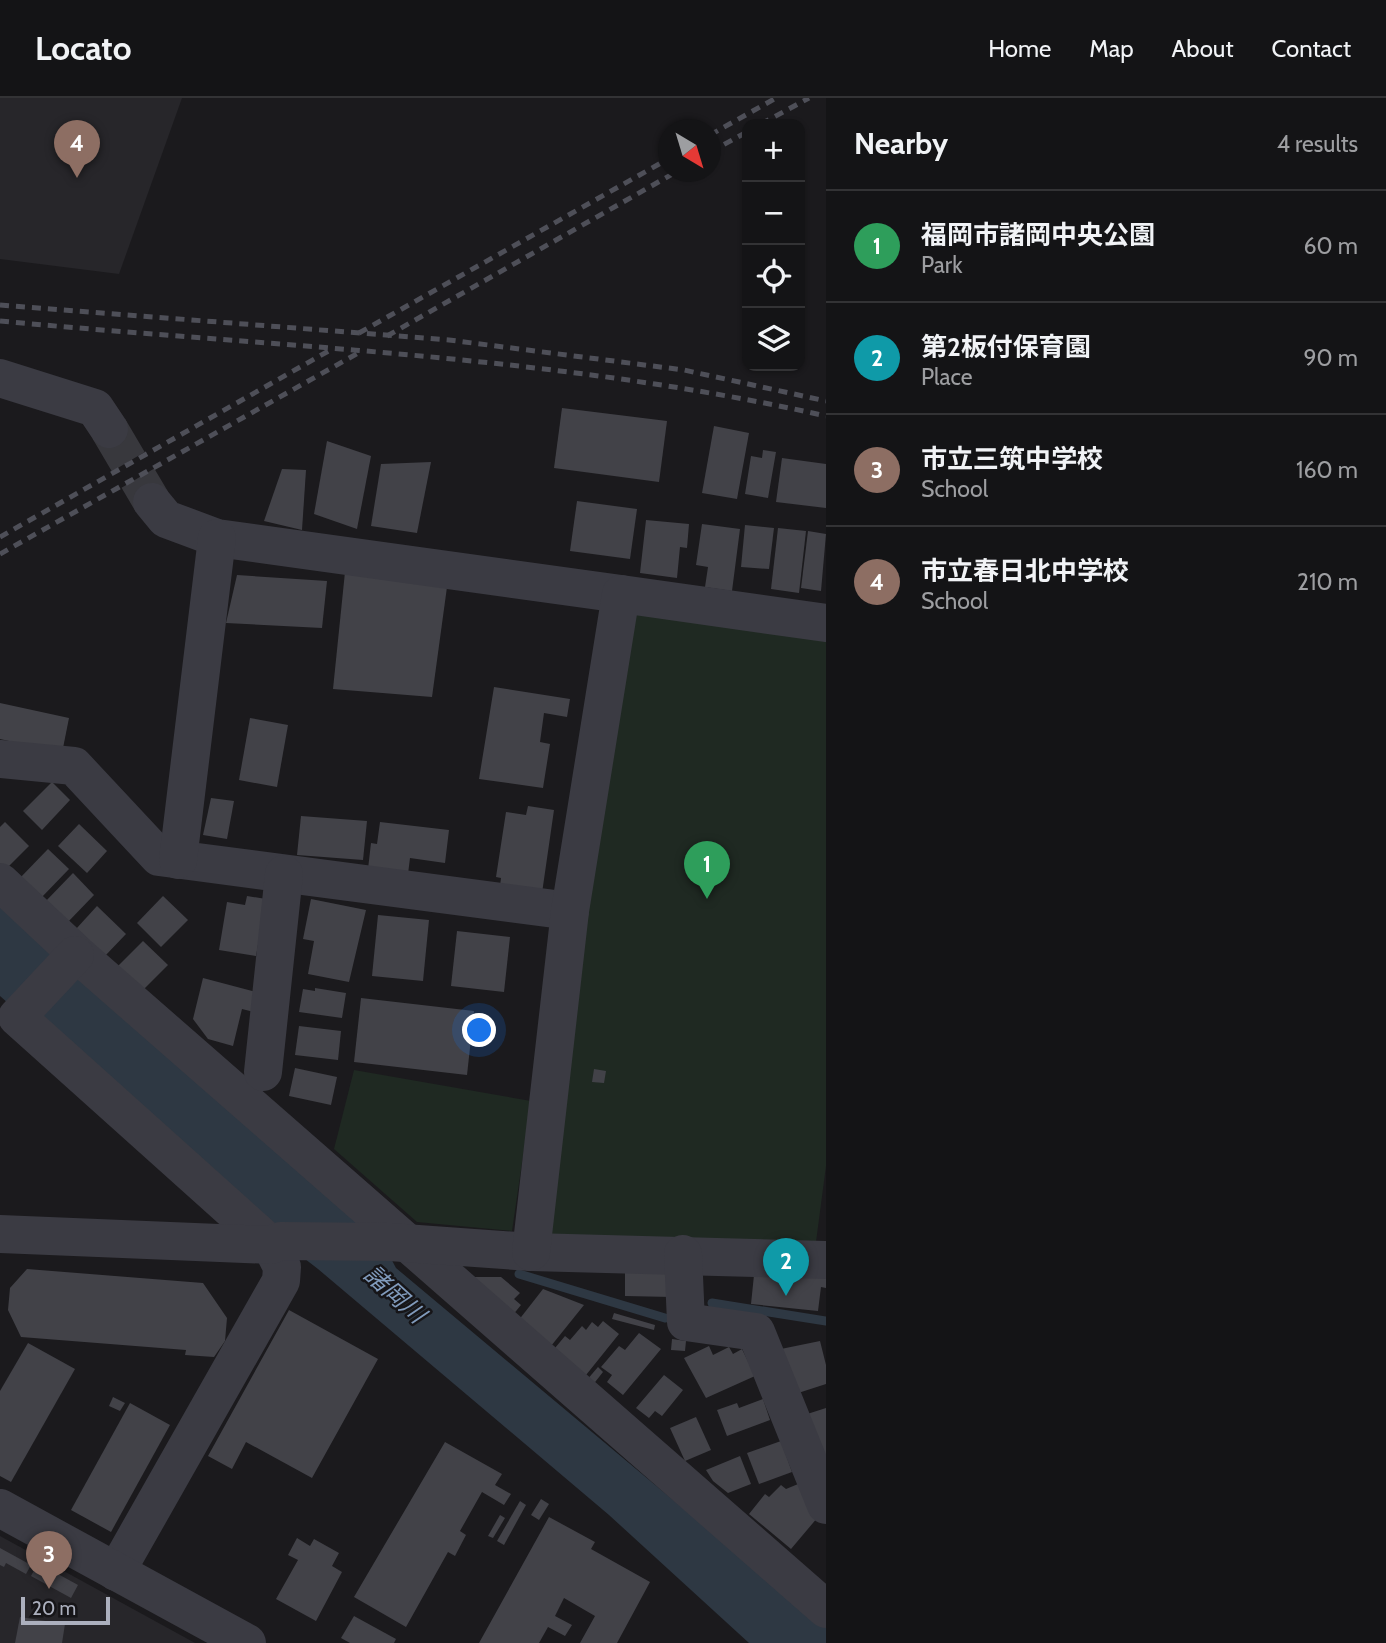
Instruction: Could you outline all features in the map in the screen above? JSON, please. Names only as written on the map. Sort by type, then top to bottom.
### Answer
[{"type":"street","points":[[0,378],[95,408],[109,429]]},
{"type":"street","points":[[152,502],[166,519],[217,538],[826,623]]},
{"type":"street","points":[[178,860],[217,538]]},
{"type":"street","points":[[531,1252],[570,911],[621,594]]},
{"type":"street","points":[[0,759],[74,766],[159,857],[570,911]]},
{"type":"street","points":[[263,1072],[284,874]]},
{"type":"street","points":[[0,881],[398,1242],[826,1609]]},
{"type":"street","points":[[75,955],[17,1017],[276,1243],[282,1267],[281,1281],[116,1572]]},
{"type":"street","points":[[0,1234],[276,1243],[398,1242],[531,1252],[683,1254],[826,1260]]},
{"type":"street","points":[[683,1254],[686,1322],[756,1332],[826,1505]]},
{"type":"street","points":[[0,1508],[247,1643]]},
{"type":"shaded area","points":[[0,98],[182,98],[119,274],[0,259]]},
{"type":"shaded area","points":[[638,609],[826,632],[826,1166],[816,1242],[551,1236],[547,1226],[625,618]]},
{"type":"shaded area","points":[[354,1070],[531,1101],[512,1231],[417,1222],[334,1149]]},
{"type":"shaded area","points":[[0,1536],[195,1643],[0,1643]]},
{"type":"water","name":"諸岡川","points":[[0,897],[370,1219],[396,1268],[826,1628],[826,1643],[749,1643],[609,1515],[318,1269],[257,1222],[0,996]]},
{"type":"building","points":[[562,408],[667,421],[659,482],[554,468]]},
{"type":"building","points":[[714,426],[749,433],[737,499],[702,493]]},
{"type":"building","points":[[327,441],[371,456],[357,529],[314,514]]},
{"type":"building","points":[[763,450],[776,452],[768,498],[745,494],[751,456],[762,458]]},
{"type":"building","points":[[782,458],[826,464],[826,508],[776,502]]},
{"type":"building","points":[[431,462],[417,533],[371,526],[381,464]]},
{"type":"building","points":[[282,469],[306,470],[302,530],[264,521]]},
{"type":"building","points":[[577,501],[637,509],[630,559],[570,551]]},
{"type":"building","points":[[646,520],[689,524],[687,548],[680,547],[677,578],[640,573]]},
{"type":"building","points":[[702,524],[740,529],[732,591],[705,587],[708,567],[696,565]]},
{"type":"building","points":[[745,525],[774,528],[769,569],[741,567]]},
{"type":"building","points":[[778,528],[806,531],[799,593],[771,589]]},
{"type":"building","points":[[808,531],[826,534],[821,591],[801,588]]},
{"type":"building","points":[[345,572],[447,587],[432,697],[333,689]]},
{"type":"building","points":[[237,575],[327,581],[322,628],[226,623]]},
{"type":"building","points":[[494,687],[570,699],[567,717],[544,713],[540,742],[550,744],[543,788],[479,779]]},
{"type":"building","points":[[0,703],[69,718],[62,753],[0,739]]},
{"type":"building","points":[[250,718],[288,725],[277,787],[239,780]]},
{"type":"building","points":[[52,782],[70,800],[42,830],[23,811]]},
{"type":"building","points":[[211,798],[234,801],[227,839],[203,835]]},
{"type":"building","points":[[528,806],[554,810],[541,900],[499,894],[501,878],[496,877],[506,812],[526,815]]},
{"type":"building","points":[[301,816],[367,821],[363,860],[297,855]]},
{"type":"building","points":[[5,822],[29,846],[6,869],[0,863],[0,827]]},
{"type":"building","points":[[380,822],[449,830],[445,863],[410,858],[408,874],[368,869],[371,843],[377,844]]},
{"type":"building","points":[[79,824],[107,851],[87,873],[58,846]]},
{"type":"building","points":[[48,849],[69,869],[40,899],[19,879]]},
{"type":"building","points":[[73,873],[94,895],[66,924],[44,903]]},
{"type":"building","points":[[163,896],[188,920],[161,947],[137,923]]},
{"type":"building","points":[[247,896],[266,899],[256,956],[219,950],[227,902],[245,905]]},
{"type":"building","points":[[311,899],[366,910],[349,982],[308,974],[314,941],[303,939]]},
{"type":"building","points":[[97,906],[126,934],[104,957],[76,929]]},
{"type":"building","points":[[378,915],[429,920],[423,981],[372,976]]},
{"type":"building","points":[[457,931],[510,937],[504,992],[451,986]]},
{"type":"building","points":[[143,941],[168,965],[142,991],[117,967]]},
{"type":"building","points":[[203,978],[267,995],[262,1014],[242,1009],[233,1046],[208,1039],[193,1019]]},
{"type":"building","points":[[315,988],[346,993],[342,1018],[299,1012],[303,989],[315,991]]},
{"type":"building","points":[[361,998],[474,1011],[467,1075],[354,1062]]},
{"type":"building","points":[[299,1026],[341,1031],[338,1060],[295,1055]]},
{"type":"building","points":[[295,1068],[337,1077],[331,1105],[289,1096]]},
{"type":"building","points":[[594,1069],[606,1071],[604,1083],[592,1082]]},
{"type":"building","points":[[27,1269],[203,1283],[227,1318],[225,1341],[214,1357],[185,1355],[186,1350],[21,1337],[8,1310],[10,1288]]},
{"type":"building","points":[[625,1272],[673,1273],[672,1297],[625,1296]]},
{"type":"building","points":[[754,1275],[826,1277],[826,1288],[821,1287],[818,1311],[751,1304]]},
{"type":"building","points":[[467,1277],[501,1277],[520,1293],[514,1299],[521,1305],[512,1316]]},
{"type":"building","points":[[543,1289],[584,1305],[551,1346],[518,1321]]},
{"type":"building","points":[[289,1310],[378,1359],[312,1478],[246,1442],[232,1469],[208,1456]]},
{"type":"building","points":[[614,1313],[655,1325],[654,1330],[612,1319]]},
{"type":"building","points":[[603,1321],[619,1334],[586,1375],[550,1354],[565,1336],[570,1340],[582,1326],[586,1330],[592,1322],[598,1327]]},
{"type":"building","points":[[639,1333],[661,1349],[623,1395],[607,1382],[612,1375],[601,1367],[619,1346],[625,1350]]},
{"type":"building","points":[[672,1339],[686,1341],[685,1351],[671,1350]]},
{"type":"building","points":[[820,1341],[826,1365],[826,1384],[792,1395],[776,1350]]},
{"type":"building","points":[[28,1343],[75,1369],[11,1482],[0,1476],[0,1391]]},
{"type":"building","points":[[709,1346],[713,1355],[729,1347],[733,1354],[742,1349],[755,1376],[706,1398],[684,1358]]},
{"type":"building","points":[[598,1367],[603,1372],[592,1386],[586,1381]]},
{"type":"building","points":[[664,1375],[683,1390],[662,1416],[655,1411],[649,1418],[636,1408]]},
{"type":"building","points":[[113,1397],[125,1403],[120,1411],[109,1406]]},
{"type":"building","points":[[763,1399],[770,1420],[727,1436],[717,1410],[737,1403],[739,1408]]},
{"type":"building","points":[[130,1403],[170,1425],[111,1532],[71,1510]]},
{"type":"building","points":[[826,1408],[826,1485],[801,1416]]},
{"type":"building","points":[[696,1417],[711,1450],[685,1461],[670,1428]]},
{"type":"building","points":[[781,1441],[792,1472],[759,1484],[747,1453]]},
{"type":"building","points":[[445,1442],[502,1474],[495,1485],[511,1494],[504,1505],[482,1492],[460,1531],[466,1535],[455,1556],[448,1552],[406,1627],[354,1597]]},
{"type":"building","points":[[740,1456],[751,1484],[728,1493],[713,1481],[706,1470]]},
{"type":"building","points":[[803,1482],[818,1517],[791,1549],[749,1514],[765,1494],[769,1497],[781,1485],[786,1489]]},
{"type":"building","points":[[541,1499],[549,1504],[539,1520],[531,1515]]},
{"type":"building","points":[[520,1501],[526,1505],[504,1545],[497,1541]]},
{"type":"building","points":[[500,1515],[505,1518],[493,1538],[488,1536]]},
{"type":"building","points":[[549,1517],[595,1542],[591,1549],[650,1582],[617,1643],[580,1643],[595,1616],[564,1598],[555,1616],[572,1625],[565,1636],[548,1627],[539,1643],[479,1643]]},
{"type":"building","points":[[297,1538],[310,1546],[314,1539],[339,1553],[332,1566],[342,1572],[316,1621],[276,1599],[298,1560],[288,1555]]},
{"type":"building","points":[[0,1548],[31,1565],[26,1574],[6,1563],[4,1567],[0,1565]]},
{"type":"building","points":[[38,1563],[78,1585],[71,1598],[31,1576]]},
{"type":"building","points":[[354,1616],[396,1639],[394,1643],[350,1643],[341,1638]]},
{"type":"building","points":[[20,1617],[65,1624],[62,1643],[15,1643]]},
{"type":"waterway","points":[[519,1274],[665,1318]]},
{"type":"waterway","points":[[712,1303],[826,1321]]},
{"type":"tunnel","points":[[109,429],[152,502]]},
{"type":"railway","points":[[721,129],[776,98]]},
{"type":"railway","points":[[770,119],[809,98]]},
{"type":"railway","points":[[721,146],[742,135]]},
{"type":"railway","points":[[359,333],[658,165]]},
{"type":"railway","points":[[387,336],[658,182]]},
{"type":"railway","points":[[0,305],[449,340],[684,370],[826,401]]},
{"type":"railway","points":[[0,321],[518,366],[724,395],[826,416]]},
{"type":"railway","points":[[0,537],[332,349]]},
{"type":"railway","points":[[0,554],[360,352]]},
{"type":"place","name":"市立春日北中学校","points":[[77,178]]},
{"type":"place","name":"福岡市諸岡中央公園","points":[[707,899]]},
{"type":"place","name":"第2板付保育園","points":[[786,1296]]},
{"type":"place","name":"市立三筑中学校","points":[[49,1589]]}]
